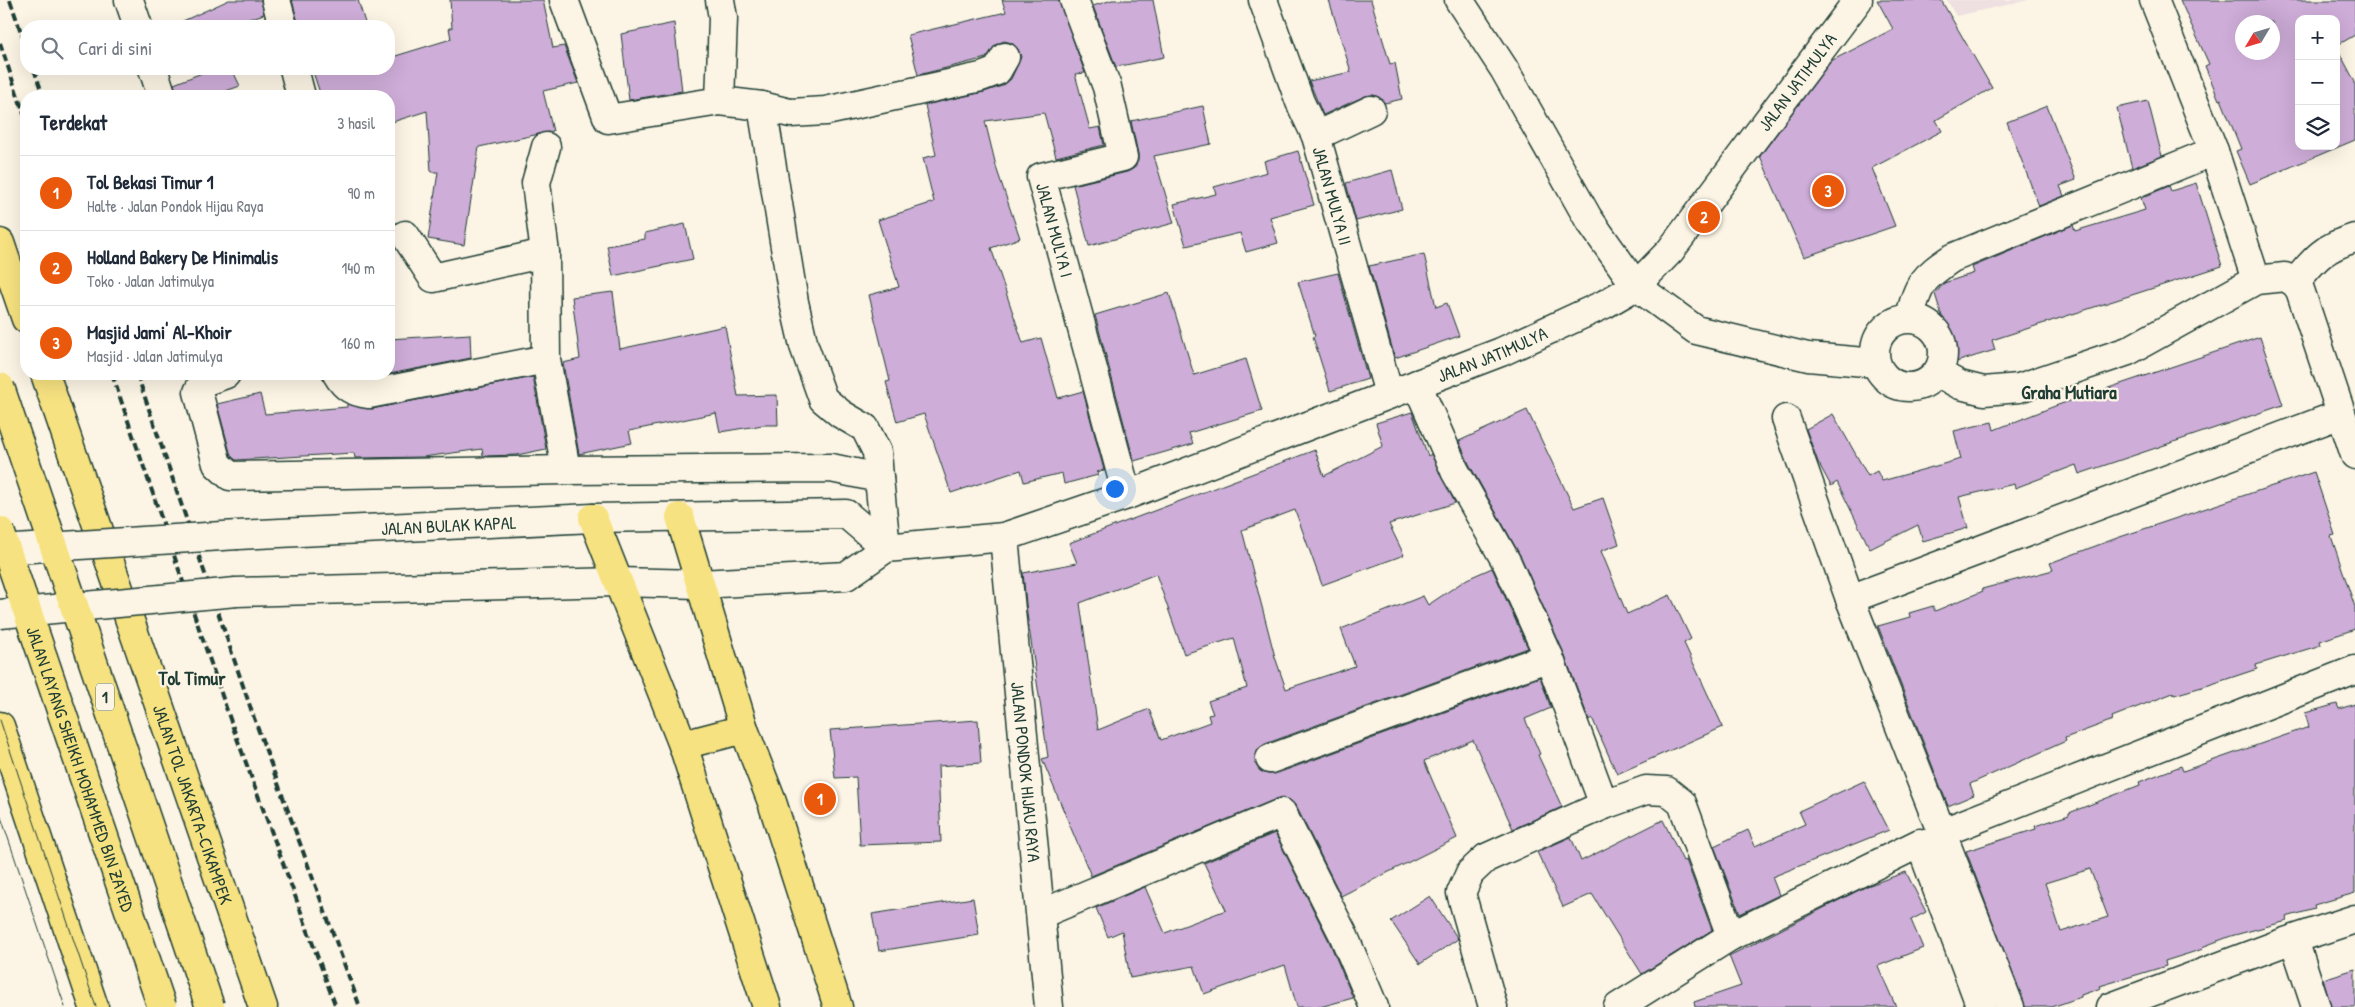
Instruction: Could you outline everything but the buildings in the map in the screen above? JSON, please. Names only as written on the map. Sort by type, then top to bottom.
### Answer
[{"type":"highway","points":[[0,243],[20,302]]},
{"type":"highway","name":"JALAN TOL JAKARTA–CIKAMPEK","points":[[47,380],[263,1007]]},
{"type":"highway","name":"1","points":[[0,387],[210,1007]]},
{"type":"highway","points":[[680,517],[744,729],[772,802],[838,1007]]},
{"type":"highway","points":[[593,518],[682,745],[767,1007]]},
{"type":"highway","name":"JALAN LAYANG SHEIKH MOHAMMED BIN ZAYED","points":[[0,531],[162,1007]]},
{"type":"highway","points":[[0,726],[91,1001]]},
{"type":"highway","points":[[682,745],[744,729]]},
{"type":"street","points":[[129,0],[136,20]]},
{"type":"street","points":[[276,0],[281,20]]},
{"type":"street","points":[[564,0],[608,119],[720,101],[762,106],[790,112],[826,111],[981,77],[997,71],[1005,57]]},
{"type":"street","points":[[720,0],[723,18],[720,101]]},
{"type":"street","name":"JALAN MULYA I","points":[[1074,0],[1107,88],[1123,156],[1041,177],[1127,495]]},
{"type":"street","name":"JALAN MULYA II","points":[[1263,0],[1300,102],[1316,136],[1389,394]]},
{"type":"street","points":[[1459,0],[1504,69],[1588,218],[1636,286],[1696,330],[1808,357],[1876,363]]},
{"type":"street","name":"JALAN JATIMULYA","points":[[1004,537],[1127,495],[1501,352],[1578,317],[1636,286],[1670,251],[1838,11],[1858,0]]},
{"type":"street","points":[[2154,0],[2214,151],[2256,280]]},
{"type":"street","points":[[155,75],[160,90]]},
{"type":"street","points":[[296,75],[299,90]]},
{"type":"street","points":[[762,106],[794,302],[804,346],[823,399],[841,414],[866,428],[877,452],[886,548]]},
{"type":"street","points":[[1316,136],[1371,110]]},
{"type":"street","points":[[546,147],[536,183],[545,253],[546,359],[566,470]]},
{"type":"street","points":[[1910,318],[1919,285],[1927,275],[1952,258],[2214,151]]},
{"type":"street","points":[[405,235],[433,278],[545,253]]},
{"type":"street","points":[[2295,283],[2317,256],[2340,242],[2355,238]]},
{"type":"street","points":[[1938,372],[1960,385],[1984,391],[2018,388],[2128,351],[2256,280],[2285,278],[2295,283],[2300,290],[2355,455]]},
{"type":"street","points":[[1910,318],[1923,321],[1935,330],[1943,344],[1944,358],[1938,372],[1929,382],[1917,387],[1904,387],[1892,383],[1882,374],[1876,363],[1875,350],[1878,337],[1886,327],[1897,320],[1910,318]]},
{"type":"street","points":[[340,380],[352,391],[369,394],[546,359]]},
{"type":"street","points":[[209,380],[203,382],[198,392],[217,464],[230,476],[566,470],[831,468],[879,478]]},
{"type":"street","points":[[1418,384],[1455,471],[1508,563],[1549,657],[1604,805]]},
{"type":"street","points":[[1850,599],[2342,414]]},
{"type":"street","points":[[1786,419],[1850,599],[1943,832],[2010,1007]]},
{"type":"street","name":"JALAN BULAK KAPAL","points":[[0,550],[238,535],[593,518],[846,514],[886,548]]},
{"type":"street","points":[[0,614],[236,592],[617,582],[700,584],[846,576],[886,548],[1004,537]]},
{"type":"street","name":"JALAN PONDOK HIJAU RAYA","points":[[1004,537],[1049,1007]]},
{"type":"street","points":[[1270,759],[1549,657]]},
{"type":"street","points":[[1943,832],[2355,670]]},
{"type":"street","points":[[1493,1007],[1461,893],[1470,873],[1486,858],[1604,805],[1646,790],[1667,792],[1682,803],[1731,936]]},
{"type":"street","points":[[1041,914],[1282,813],[1343,934],[1374,1007]]},
{"type":"street","points":[[1618,1007],[1731,936],[1920,843],[1981,1007]]},
{"type":"street","points":[[2111,1007],[2285,942],[2355,919]]},
{"type":"street","points":[[2294,940],[2316,1007]]},
{"type":"shaded area","points":[[1947,0],[2029,0],[1956,16]]},
{"type":"tram line","points":[[0,720],[96,1007]]},
{"type":"tram line","points":[[0,814],[65,1007]]},
{"type":"railway","points":[[10,0],[20,29]]},
{"type":"railway","points":[[0,43],[20,102]]},
{"type":"railway","points":[[36,75],[41,90]]},
{"type":"railway","points":[[114,380],[231,722],[336,1007]]},
{"type":"railway","points":[[139,380],[254,718],[360,1007]]},
{"type":"place","name":"Masjid Jami' Al-Khoir","points":[[1828,191]]},
{"type":"place","name":"Holland Bakery De Minimalis","points":[[1704,217]]},
{"type":"place","name":"Tol Bekasi Timur 1","points":[[820,799]]},
{"type":"district","name":"Graha Mutiara","points":[[2069,392]]},
{"type":"district","name":"Tol Timur","points":[[192,678]]}]
